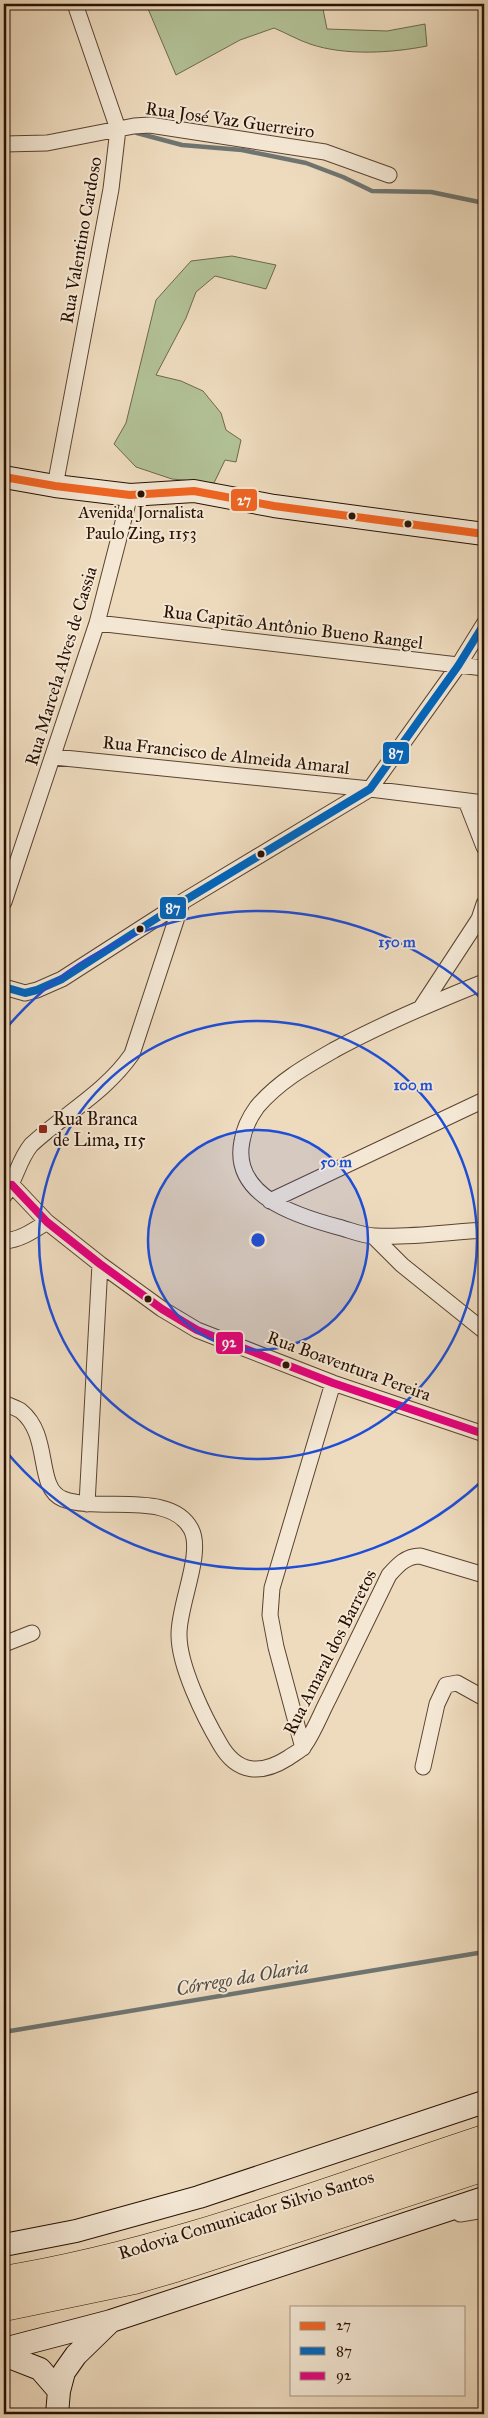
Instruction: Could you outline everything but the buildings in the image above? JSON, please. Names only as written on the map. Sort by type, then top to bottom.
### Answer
[{"type":"highway","name":"Rodovia Comunicador Silvio Santos","points":[[4,2280],[84,2265],[155,2247],[484,2139]]},
{"type":"highway","name":"Rodovia Comunicador Silvio Santos","points":[[4,2307],[134,2280],[484,2167]]},
{"type":"main road","points":[[4,477],[55,486],[130,495],[159,494],[174,501],[190,504],[230,498],[274,506],[484,534]]},
{"type":"main road","points":[[4,2245],[76,2231],[200,2197],[484,2102]]},
{"type":"main road","points":[[4,2349],[111,2320],[484,2198]]},
{"type":"main road","points":[[57,2414],[59,2391],[64,2372],[70,2363],[111,2320]]},
{"type":"main road","points":[[4,2355],[40,2369],[59,2391]]},
{"type":"street","name":"Rua Valentino Cardoso","points":[[55,486],[111,189],[118,129],[75,4]]},
{"type":"street","name":"Rua José Vaz Guerreiro","points":[[4,144],[47,143],[118,129],[150,125],[180,128],[325,152],[389,174]]},
{"type":"street","name":"Rua Marcela Alves de Cassia","points":[[4,902],[54,757],[96,623],[130,495]]},
{"type":"street","name":"Rua Capitão Antônio Bueno Rangel","points":[[96,623],[484,668]]},
{"type":"street","points":[[4,987],[25,993],[38,990],[62,979],[182,902],[370,789],[458,666],[484,624]]},
{"type":"street","name":"Rua Francisco de Almeida Amaral","points":[[54,757],[370,789],[484,803]]},
{"type":"street","points":[[466,801],[484,847]]},
{"type":"street","points":[[8,1190],[22,1157],[31,1145],[103,1088],[119,1073],[132,1054],[182,902]]},
{"type":"street","points":[[422,1006],[479,919],[484,904]]},
{"type":"street","points":[[484,982],[422,1006],[300,1069],[273,1091],[257,1108],[245,1126],[240,1151],[244,1168],[257,1191],[285,1209],[322,1222],[373,1236],[484,1230]]},
{"type":"street","points":[[270,1201],[484,1100]]},
{"type":"street","name":"Rua Boaventura Pereira","points":[[8,1190],[100,1264],[162,1309],[197,1330],[333,1383],[484,1434]]},
{"type":"street","points":[[4,1242],[31,1233],[47,1222]]},
{"type":"street","points":[[373,1236],[402,1265],[484,1331]]},
{"type":"street","points":[[87,1504],[100,1264]]},
{"type":"street","points":[[303,1748],[276,1647],[270,1616],[272,1588],[333,1383]]},
{"type":"street","name":"Rua Amaral dos Barretos","points":[[4,1403],[20,1410],[36,1429],[40,1438],[47,1482],[52,1490],[62,1498],[87,1504],[160,1506],[183,1518],[191,1528],[196,1546],[180,1620],[180,1653],[189,1680],[220,1745],[242,1767],[251,1770],[268,1768],[303,1748],[390,1576],[399,1564],[413,1556],[420,1556],[484,1575]]},
{"type":"street","points":[[4,1644],[32,1633]]},
{"type":"street","points":[[423,1767],[437,1704],[446,1685],[457,1683],[484,1698]]},
{"type":"street","points":[[404,2224],[484,2210]]},
{"type":"green space","points":[[146,4],[322,4],[327,29],[387,31],[425,24],[427,46],[384,52],[353,52],[310,44],[274,28],[240,40],[176,75]]},
{"type":"green space","points":[[232,256],[276,265],[266,289],[215,276],[196,292],[186,318],[156,375],[181,381],[203,391],[221,413],[226,430],[241,440],[236,462],[225,460],[214,483],[172,479],[136,467],[114,444],[126,423],[156,300],[191,261]]},
{"type":"waterway","points":[[137,133],[182,145],[242,150],[306,163],[343,177],[372,191],[431,192],[484,203]]},
{"type":"waterway","name":"Córrego da Olaria","points":[[4,2032],[484,1952]]},
{"type":"transit line","name":"27","points":[[4,477],[55,486],[130,495],[194,491],[274,506],[484,534]]},
{"type":"transit line","name":"87","points":[[4,987],[25,993],[62,979],[182,902],[370,789],[458,666],[484,624]]},
{"type":"transit line","name":"92","points":[[12,1185],[47,1222],[100,1264],[162,1309],[197,1330],[333,1383],[484,1434]]},
{"type":"place","name":"Avenida Jornalista Paulo Zing, 1153","points":[[141,494]]},
{"type":"place","name":"Rua Branca de Lima, 115","points":[[43,1129]]}]
